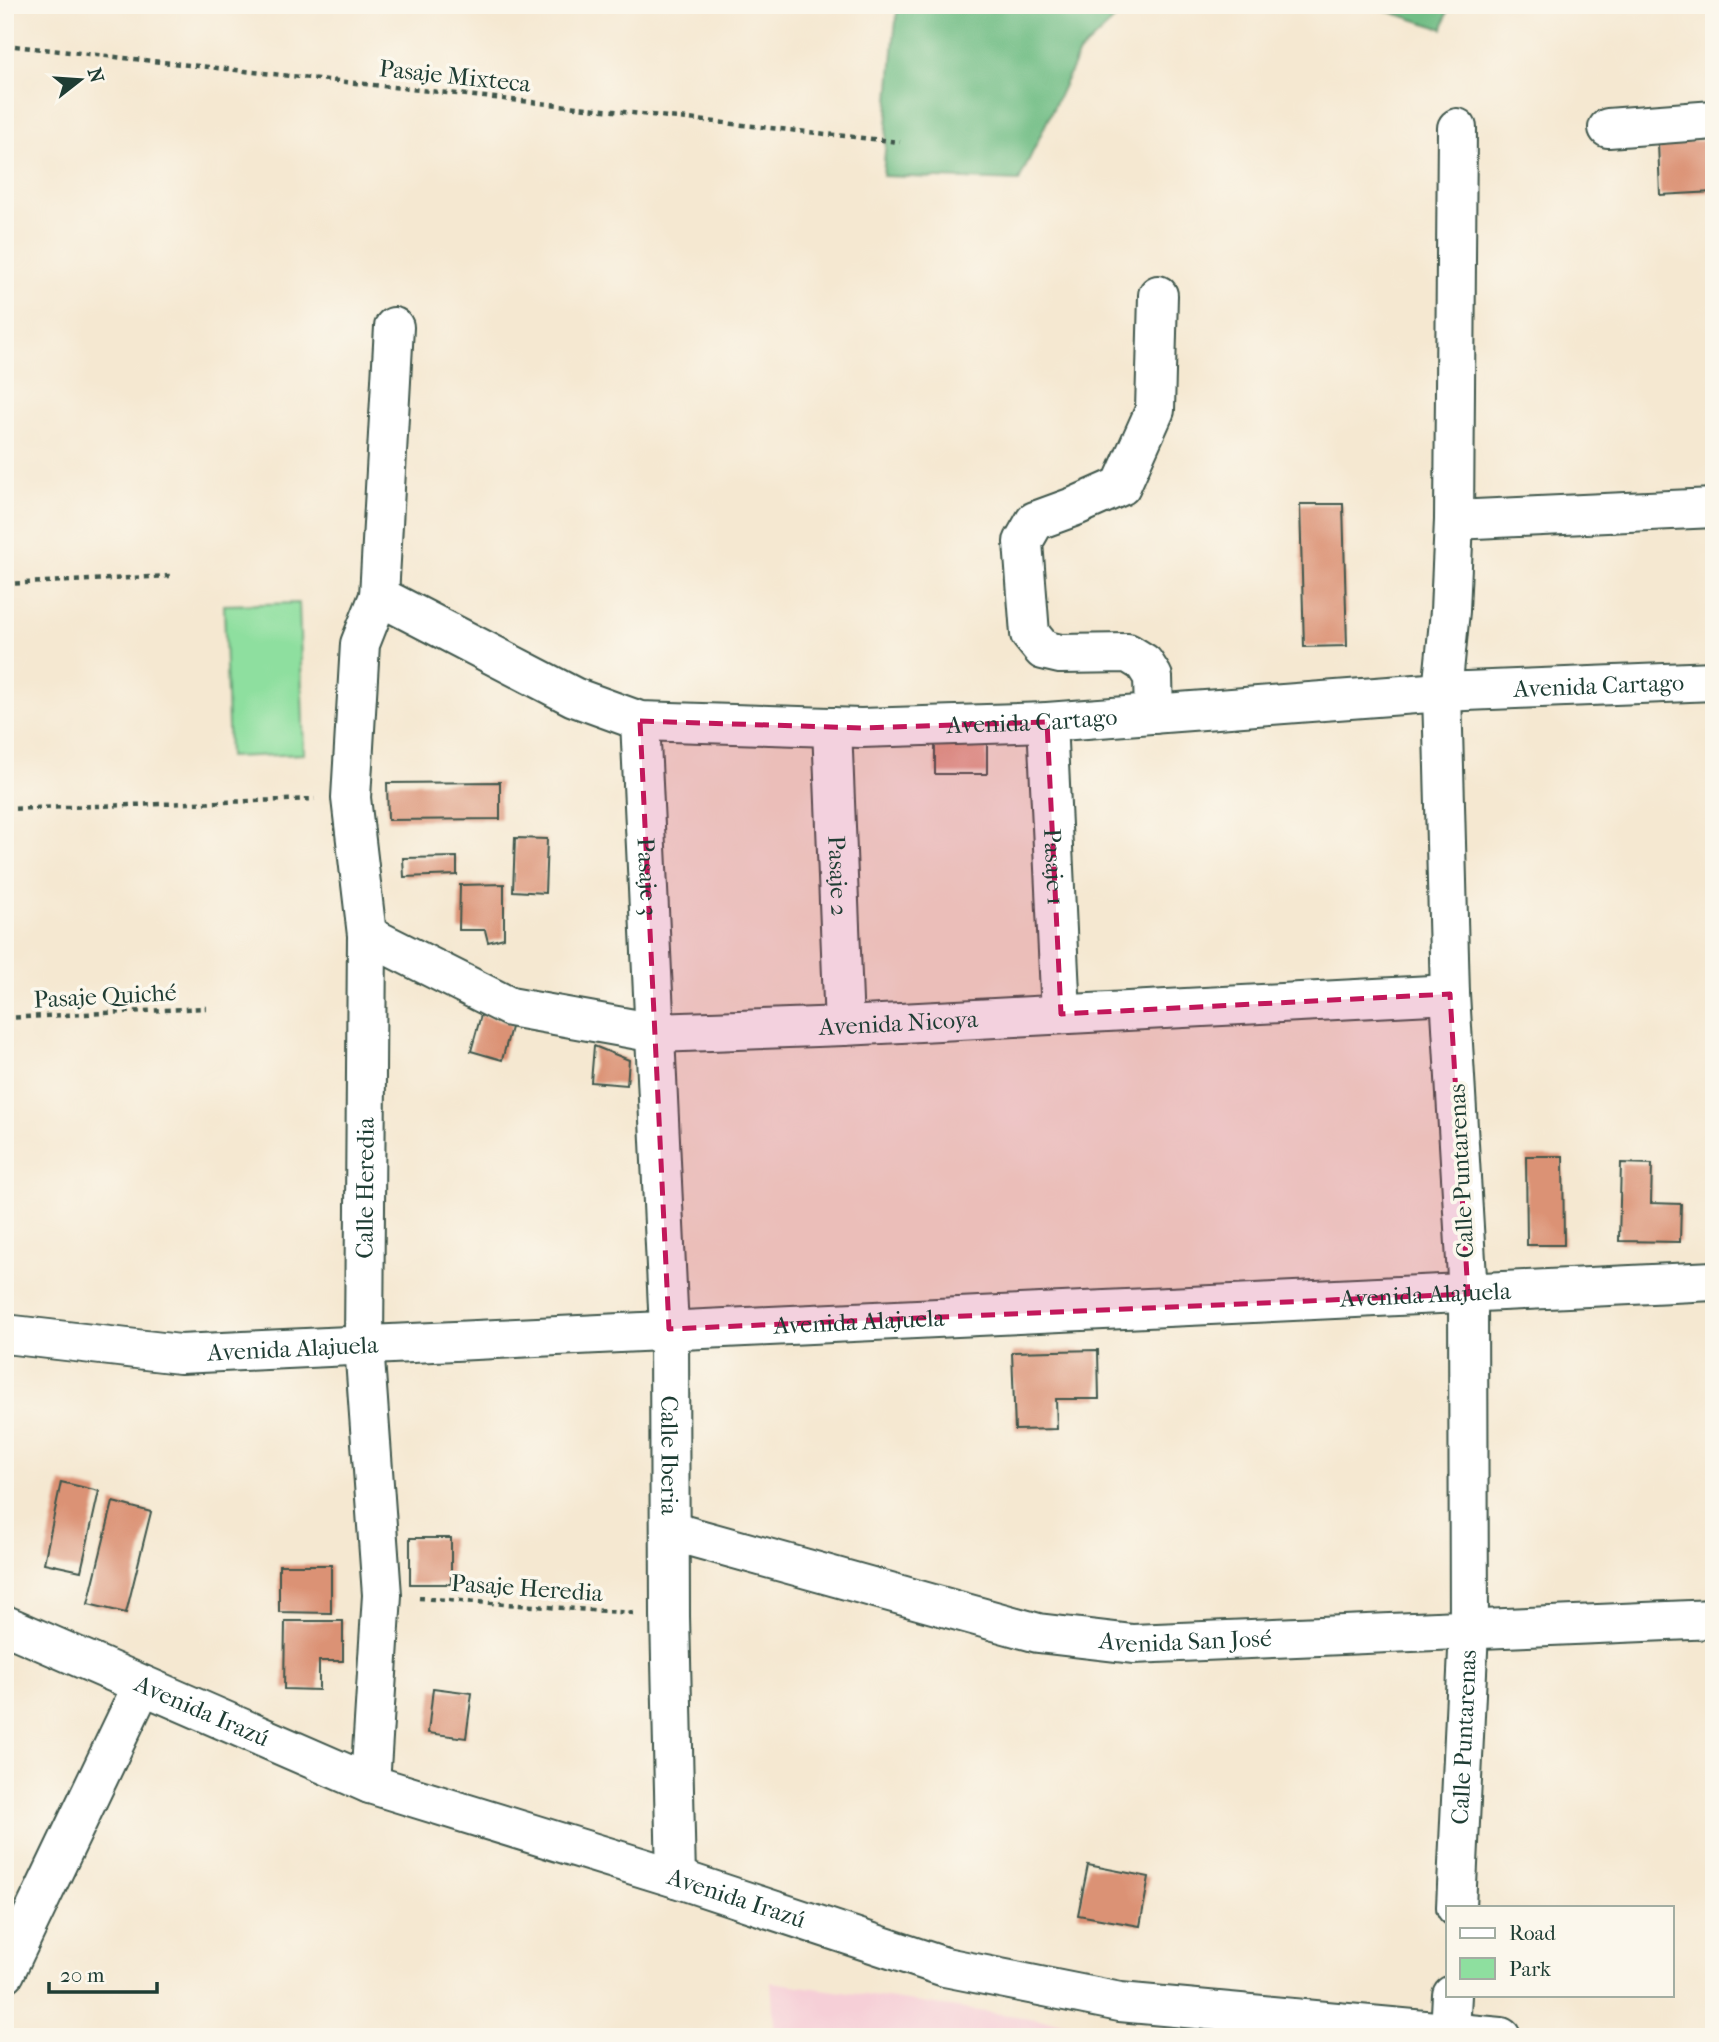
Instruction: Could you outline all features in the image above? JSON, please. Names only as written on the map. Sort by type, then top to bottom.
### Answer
[{"type":"street","points":[[1608,128],[1714,120]]},
{"type":"street","name":"Calle Puntarenas","points":[[1456,1906],[1469,1630],[1468,1294],[1450,994],[1442,692],[1450,611],[1454,520],[1457,128]]},
{"type":"street","points":[[1154,713],[1153,677],[1144,663],[1128,653],[1060,654],[1043,650],[1030,634],[1023,542],[1035,521],[1121,486],[1155,410],[1158,295]]},
{"type":"street","name":"Calle Heredia","points":[[370,1784],[382,1595],[364,1345],[367,935],[351,798],[360,644],[379,596],[394,327]]},
{"type":"street","points":[[1454,520],[1714,508]]},
{"type":"street","name":"Avenida Cartago","points":[[379,596],[574,698],[640,722],[861,728],[1048,722],[1442,692],[1714,681]]},
{"type":"street","name":"Pasaje 3","points":[[640,722],[656,1033]]},
{"type":"street","name":"Pasaje 1","points":[[1048,722],[1061,1014]]},
{"type":"street","name":"Pasaje 2","points":[[832,727],[844,1026]]},
{"type":"street","name":"Avenida Nicoya","points":[[367,935],[510,1007],[656,1033],[844,1026],[1450,994]]},
{"type":"street","name":"Calle Iberia","points":[[656,1033],[669,1329],[670,1616],[676,1878]]},
{"type":"street","name":"Avenida Alajuela","points":[[5,1334],[180,1354],[1714,1281]]},
{"type":"street","name":"Avenida San José","points":[[670,1531],[1038,1633],[1133,1644],[1714,1619]]},
{"type":"street","name":"Avenida Irazú","points":[[5,1625],[370,1784],[676,1878],[945,1967],[1106,2000],[1501,2037]]},
{"type":"street","points":[[5,1973],[142,1686]]},
{"type":"street","points":[[1450,2032],[1452,1996]]},
{"type":"path","name":"Pasaje Mixteca","points":[[5,45],[900,142]]},
{"type":"path","points":[[5,584],[172,576]]},
{"type":"path","points":[[5,809],[351,798]]},
{"type":"path","name":"Pasaje Quiché","points":[[5,1018],[206,1008]]},
{"type":"path","name":"Pasaje Heredia","points":[[382,1595],[670,1616]]},
{"type":"highlighted area","points":[[640,721],[861,728],[1047,722],[1061,1014],[1450,994],[1468,1294],[669,1329]]},
{"type":"shaded area","points":[[771,1982],[1167,2037],[775,2037]]},
{"type":"green space","points":[[898,5],[1130,5],[1079,53],[1019,181],[883,176]]},
{"type":"green space","points":[[1368,5],[1449,5],[1443,29]]},
{"type":"green space","points":[[299,603],[304,754],[229,757],[224,605]]},
{"type":"building","points":[[1714,140],[1714,192],[1660,195],[1658,142]]},
{"type":"building","points":[[1300,504],[1343,504],[1347,646],[1304,647]]},
{"type":"building","points":[[935,733],[987,733],[987,774],[935,774]]},
{"type":"building","points":[[500,782],[500,819],[388,820],[387,783]]},
{"type":"building","points":[[515,838],[547,839],[545,893],[513,891]]},
{"type":"building","points":[[457,857],[457,875],[404,877],[403,858]]},
{"type":"building","points":[[504,884],[504,938],[488,942],[485,930],[459,930],[460,885]]},
{"type":"building","points":[[481,1015],[512,1024],[502,1060],[471,1051]]},
{"type":"building","points":[[594,1046],[629,1060],[627,1085],[591,1082]]},
{"type":"building","points":[[1526,1156],[1563,1156],[1564,1245],[1527,1245]]},
{"type":"building","points":[[1621,1163],[1652,1164],[1651,1203],[1681,1204],[1680,1242],[1619,1241]]},
{"type":"building","points":[[1098,1350],[1099,1399],[1056,1399],[1057,1429],[1015,1430],[1012,1352]]},
{"type":"building","points":[[61,1482],[99,1491],[81,1571],[44,1563]]},
{"type":"building","points":[[113,1502],[151,1512],[126,1613],[88,1604]]},
{"type":"building","points":[[410,1538],[451,1538],[451,1584],[410,1584]]},
{"type":"building","points":[[279,1565],[331,1565],[331,1613],[279,1612]]},
{"type":"building","points":[[285,1621],[343,1621],[343,1661],[319,1661],[319,1690],[284,1689]]},
{"type":"building","points":[[433,1688],[472,1693],[466,1738],[428,1733]]},
{"type":"building","points":[[1088,1865],[1149,1877],[1140,1926],[1078,1915]]}]
